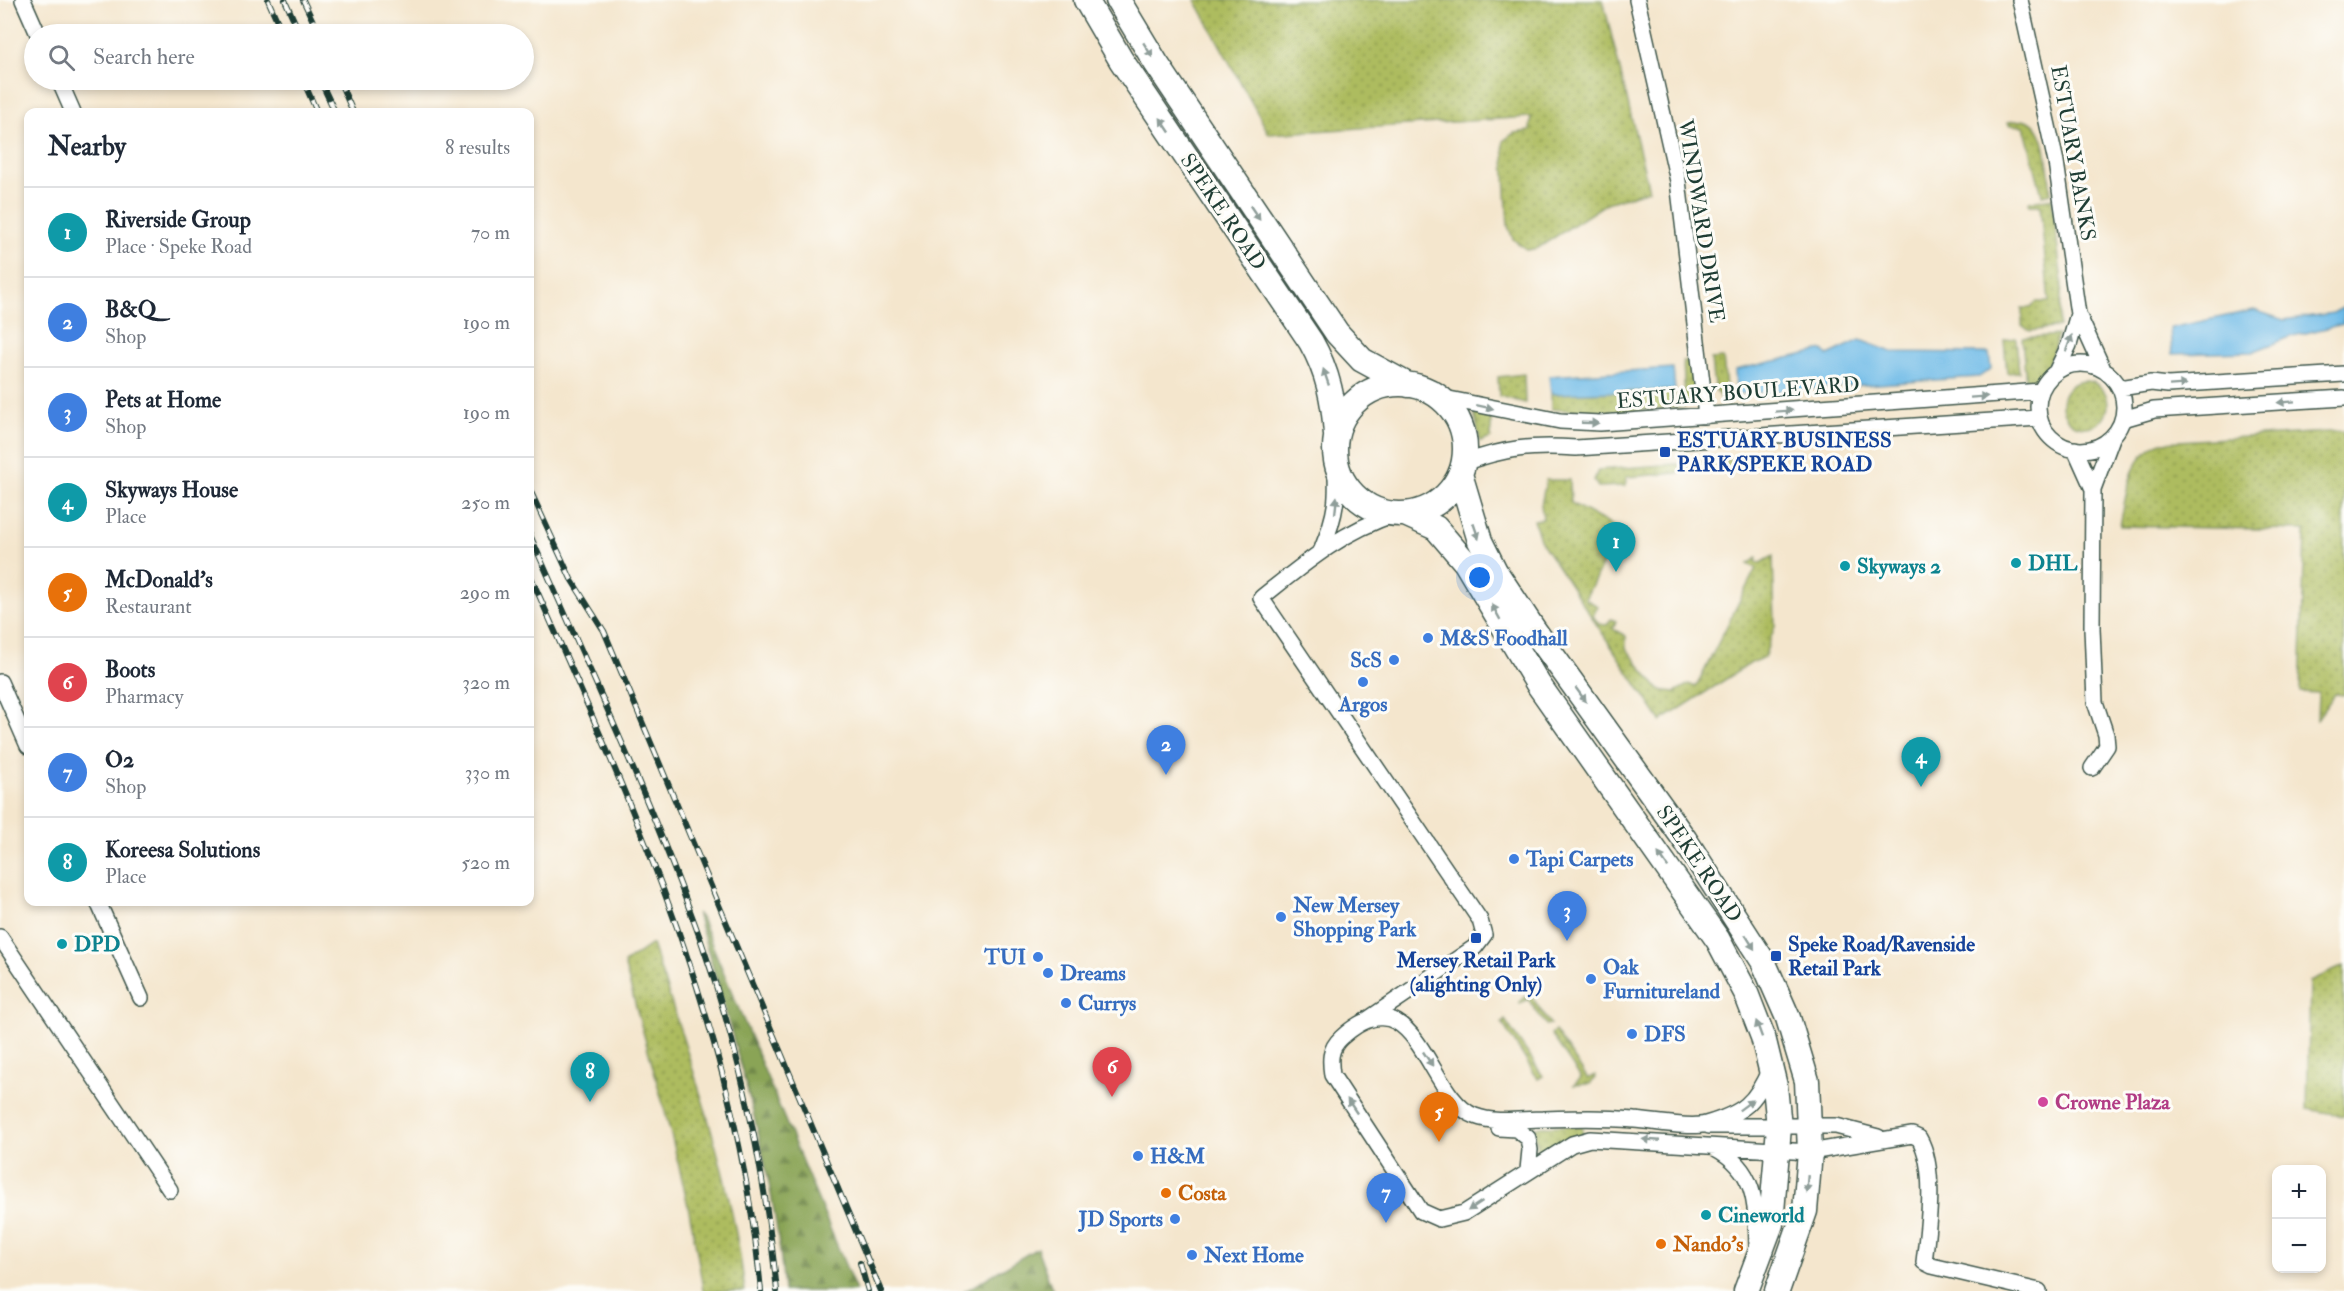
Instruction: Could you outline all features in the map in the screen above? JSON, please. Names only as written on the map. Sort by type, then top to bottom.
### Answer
[{"type":"highway","name":"SPEKE ROAD","points":[[1086,0],[1100,25],[1311,342],[1319,357],[1334,401],[1336,446]]},
{"type":"highway","name":"SPEKE ROAD","points":[[1121,6],[1337,333],[1362,360],[1408,385]]},
{"type":"highway","points":[[1100,25],[1121,6]]},
{"type":"highway","points":[[1389,385],[1408,385],[1424,389],[1439,397],[1452,410],[1461,426],[1465,445],[1462,469],[1451,490],[1438,502],[1422,511],[1400,514],[1374,509],[1355,497],[1342,479],[1336,446],[1343,417],[1355,402],[1371,391],[1389,385]]},
{"type":"highway","name":"SPEKE ROAD","points":[[1462,469],[1480,541],[1496,571],[1534,630],[1685,840],[1762,962],[1788,1017],[1807,1082],[1810,1152],[1805,1211],[1777,1291]]},
{"type":"highway","name":"SPEKE ROAD","points":[[1400,514],[1436,528],[1466,563],[1538,684],[1718,940],[1746,993],[1763,1037],[1779,1127],[1771,1224],[1746,1291]]},
{"type":"street","points":[[23,0],[34,24]]},
{"type":"street","name":"WINDWARD DRIVE","points":[[1637,0],[1678,181],[1706,416]]},
{"type":"street","name":"ESTUARY BANKS","points":[[2020,0],[2056,162],[2078,314],[2103,369]]},
{"type":"street","points":[[63,90],[72,108]]},
{"type":"street","name":"ESTUARY BANKS","points":[[2056,372],[2069,345],[2078,314]]},
{"type":"street","points":[[2092,768],[2107,746],[2106,735],[2094,702],[2093,489],[2112,438],[2123,419],[2124,398],[2120,388],[2103,369],[2079,363],[2056,372],[2041,391],[2038,404],[2039,418],[2045,431],[2055,441],[2074,449],[2093,449],[2112,438]]},
{"type":"street","points":[[2120,388],[2151,383],[2168,385],[2344,374]]},
{"type":"street","name":"ESTUARY BOULEVARD","points":[[1439,397],[1560,421],[1600,423],[2041,391]]},
{"type":"street","points":[[2123,419],[2154,410],[2344,398]]},
{"type":"street","name":"ESTUARY BOULEVARD","points":[[1462,469],[1496,452],[1534,446],[1576,448],[2039,418]]},
{"type":"street","points":[[1322,549],[1335,518],[1337,505],[1336,446]]},
{"type":"street","points":[[2074,449],[2093,489]]},
{"type":"street","points":[[1400,514],[1370,523],[1322,549],[1261,598],[1480,920],[1484,934],[1475,947],[1362,1023],[1334,1046],[1329,1059],[1332,1075],[1421,1211],[1439,1219],[1464,1213],[1528,1170],[1572,1144],[1590,1138],[1810,1152],[1912,1135],[1918,1138],[1926,1156],[1929,1206],[1924,1262],[1932,1266],[2039,1291]]},
{"type":"street","points":[[0,682],[24,737]]},
{"type":"street","points":[[100,906],[141,998]]},
{"type":"street","points":[[0,937],[170,1190]]},
{"type":"street","points":[[1401,996],[1406,1027],[1457,1102],[1473,1116],[1491,1120],[1600,1117],[1703,1126],[1836,1126]]},
{"type":"street","points":[[1362,1023],[1380,1018],[1406,1027]]},
{"type":"street","points":[[1703,1126],[1749,1106],[1762,1090],[1770,1068]]},
{"type":"street","points":[[1808,1099],[1817,1116],[1836,1126],[1884,1139]]},
{"type":"street","points":[[1491,1120],[1497,1128],[1516,1129],[1528,1138],[1530,1150],[1528,1170]]},
{"type":"street","points":[[1709,1146],[1734,1159],[1747,1179],[1756,1215],[1758,1259]]},
{"type":"green space","points":[[1195,0],[1603,0],[1649,190],[1607,203],[1538,248],[1527,250],[1513,239],[1508,226],[1503,141],[1514,133],[1530,131],[1531,117],[1269,134]]},
{"type":"green space","points":[[2026,120],[2039,131],[2043,140],[2051,193],[2042,195],[2024,126],[2009,125],[2008,122]]},
{"type":"green space","points":[[2052,198],[2062,283],[2059,327],[2030,331],[2022,325],[2022,308],[2031,308],[2036,302],[2049,302],[2040,205],[2029,205],[2029,202]]},
{"type":"green space","points":[[2058,335],[2048,364],[2040,374],[2026,384],[2022,338]]},
{"type":"green space","points":[[2016,338],[2019,372],[2007,373],[2004,340]]},
{"type":"green space","points":[[1723,358],[1728,406],[1716,391],[1712,373],[1711,359]]},
{"type":"green space","points":[[1694,360],[1694,392],[1684,407],[1603,413],[1551,409],[1551,394],[1675,390],[1676,402],[1685,401],[1683,361]]},
{"type":"green space","points":[[1524,374],[1525,403],[1499,396],[1498,377]]},
{"type":"green space","points":[[2085,381],[2101,388],[2108,404],[2101,420],[2085,427],[2069,420],[2062,404],[2069,388]]},
{"type":"green space","points":[[1474,412],[1491,416],[1491,438],[1480,442]]},
{"type":"green space","points":[[2344,431],[2344,695],[2335,694],[2317,719],[2318,693],[2300,692],[2305,530],[2120,526],[2127,489],[2136,466],[2142,456],[2162,442]]},
{"type":"green space","points":[[1742,459],[1743,468],[1626,477],[1626,486],[1598,487],[1594,481],[1598,470]]},
{"type":"green space","points":[[1546,480],[1570,480],[1571,503],[1620,530],[1585,599],[1598,606],[1593,616],[1599,624],[1607,625],[1611,619],[1616,621],[1613,629],[1626,636],[1626,648],[1659,690],[1675,692],[1689,684],[1696,687],[1756,568],[1748,564],[1757,558],[1756,562],[1761,563],[1773,556],[1775,626],[1764,658],[1751,663],[1661,721],[1540,540],[1534,520],[1543,519],[1541,505]]},
{"type":"green space","points":[[697,913],[856,1291],[784,1291],[779,1243],[761,1147]]},
{"type":"green space","points":[[652,944],[719,1159],[739,1247],[745,1291],[703,1291],[679,1167],[624,963]]},
{"type":"green space","points":[[2344,966],[2344,1116],[2307,1109],[2310,981]]},
{"type":"green space","points":[[1534,990],[1539,991],[1532,997],[1550,1024],[1546,1025],[1528,999],[1520,1004],[1519,1002]]},
{"type":"green space","points":[[1505,1020],[1543,1076],[1538,1079],[1502,1023]]},
{"type":"green space","points":[[1555,1031],[1588,1079],[1595,1075],[1596,1078],[1590,1084],[1574,1085],[1581,1078],[1551,1034]]},
{"type":"green space","points":[[1582,1126],[1583,1135],[1539,1155],[1534,1128]]},
{"type":"green space","points":[[1037,1248],[1053,1291],[965,1291]]},
{"type":"water","points":[[2344,307],[2344,324],[2293,336],[2252,352],[2172,354],[2170,328],[2254,310],[2284,320],[2333,313]]},
{"type":"water","points":[[1860,340],[1892,352],[1989,353],[1991,369],[1979,377],[1736,394],[1735,370],[1823,350],[1828,355]]},
{"type":"water","points":[[1673,368],[1675,390],[1551,394],[1549,376]]},
{"type":"railway","points":[[268,0],[279,24]]},
{"type":"railway","points":[[285,0],[296,24]]},
{"type":"railway","points":[[303,0],[314,24]]},
{"type":"railway","points":[[307,90],[315,108]]},
{"type":"railway","points":[[325,90],[333,108]]},
{"type":"railway","points":[[343,90],[351,108]]},
{"type":"railway","points":[[534,499],[571,579],[604,631],[881,1291]]},
{"type":"railway","points":[[534,544],[641,787],[682,889],[715,983],[750,1114],[766,1202],[777,1291]]},
{"type":"railway","points":[[534,584],[642,836],[676,923],[705,1012],[729,1102],[748,1195],[761,1291]]},
{"type":"railway","points":[[860,1263],[868,1291]]},
{"type":"place","name":"ESTUARY BUSINESS PARK/SPEKE ROAD","points":[[1665,452]]},
{"type":"place","name":"DHL","points":[[2016,563]]},
{"type":"place","name":"Skyways 2","points":[[1845,566]]},
{"type":"place","name":"Riverside Group","points":[[1616,572]]},
{"type":"place","name":"M&S Foodhall","points":[[1428,638]]},
{"type":"place","name":"ScS","points":[[1394,660]]},
{"type":"place","name":"Argos","points":[[1363,682]]},
{"type":"place","name":"B&Q","points":[[1166,775]]},
{"type":"place","name":"Skyways House","points":[[1921,787]]},
{"type":"place","name":"Tapi Carpets","points":[[1514,859]]},
{"type":"place","name":"New Mersey Shopping Park","points":[[1281,917]]},
{"type":"place","name":"Mersey Retail Park (alighting Only)","points":[[1476,938]]},
{"type":"place","name":"Pets at Home","points":[[1567,941]]},
{"type":"place","name":"DPD","points":[[62,944]]},
{"type":"place","name":"Speke Road/Ravenside Retail Park","points":[[1776,956]]},
{"type":"place","name":"TUI","points":[[1038,957]]},
{"type":"place","name":"Dreams","points":[[1048,973]]},
{"type":"place","name":"Oak Furnitureland","points":[[1591,979]]},
{"type":"place","name":"Currys","points":[[1066,1003]]},
{"type":"place","name":"DFS","points":[[1632,1034]]},
{"type":"place","name":"Boots","points":[[1112,1097]]},
{"type":"place","name":"Koreesa Solutions","points":[[590,1102]]},
{"type":"place","name":"Crowne Plaza","points":[[2043,1102]]},
{"type":"place","name":"McDonald's","points":[[1439,1142]]},
{"type":"place","name":"H&M","points":[[1138,1156]]},
{"type":"place","name":"Costa","points":[[1166,1193]]},
{"type":"place","name":"Cineworld","points":[[1706,1215]]},
{"type":"place","name":"JD Sports","points":[[1175,1219]]},
{"type":"place","name":"O2","points":[[1386,1223]]},
{"type":"place","name":"Nando's","points":[[1661,1244]]},
{"type":"place","name":"Next Home","points":[[1192,1255]]}]
